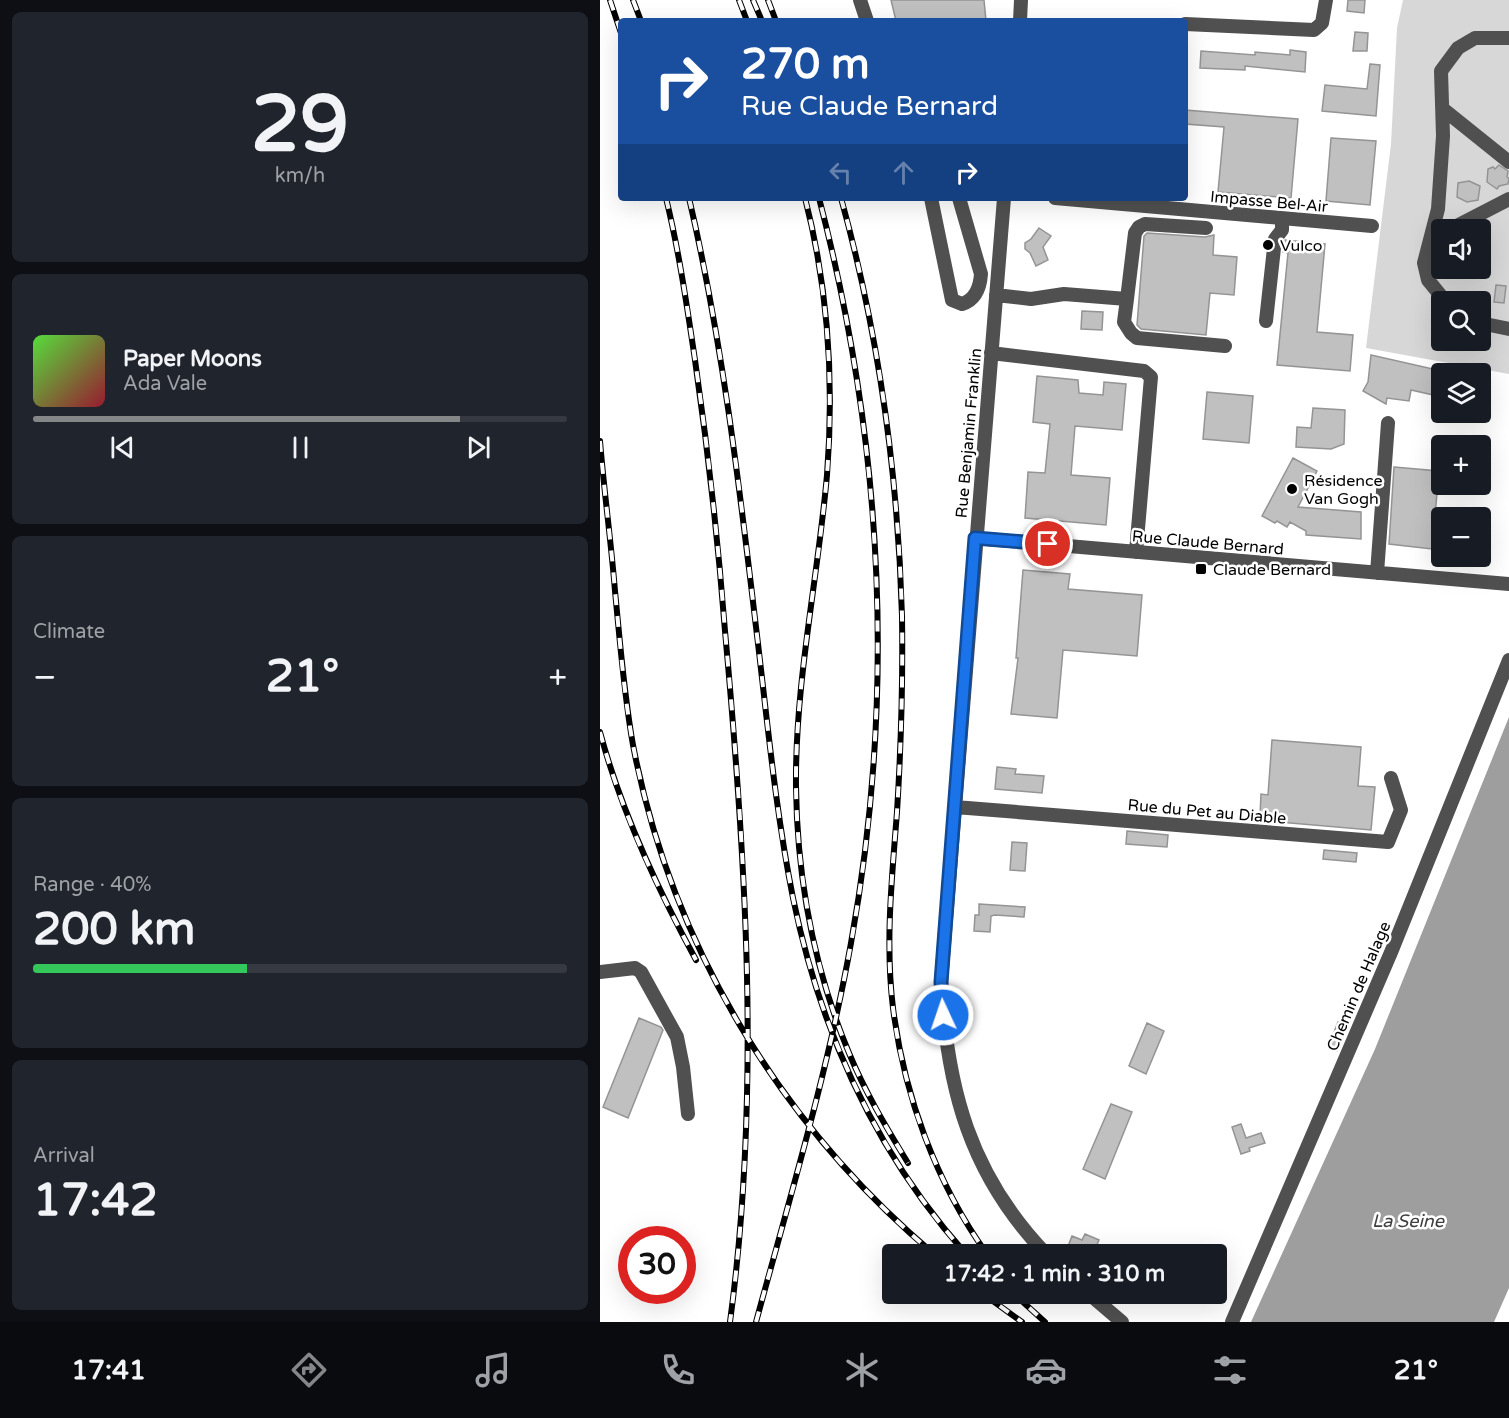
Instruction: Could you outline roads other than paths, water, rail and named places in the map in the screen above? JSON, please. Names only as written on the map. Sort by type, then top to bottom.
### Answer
[{"type":"street","points":[[860,0],[866,18]]},
{"type":"street","points":[[1021,0],[1022,18]]},
{"type":"street","points":[[1188,24],[1314,30],[1322,23],[1326,0]]},
{"type":"street","points":[[1436,219],[1443,136],[1441,71],[1458,48],[1475,38],[1509,38]]},
{"type":"street","points":[[1443,109],[1509,162]]},
{"type":"street","points":[[1470,219],[1509,199]]},
{"type":"street","points":[[932,201],[952,300],[962,304],[974,297],[980,284],[981,274],[960,201]]},
{"type":"street","name":"Rue Benjamin Franklin","points":[[1004,201],[941,982],[944,1032],[957,1102],[982,1166],[998,1194],[1037,1244]]},
{"type":"street","name":"Impasse Bel-Air","points":[[1087,201],[1372,226]]},
{"type":"street","points":[[1266,321],[1275,239],[1282,231],[1282,219]]},
{"type":"street","points":[[1206,228],[1145,224],[1138,226],[1135,233],[1124,322],[1137,338],[1225,346]]},
{"type":"street","points":[[1431,237],[1424,263],[1428,280],[1437,291]]},
{"type":"street","points":[[996,295],[1031,299],[1064,294],[1127,300]]},
{"type":"street","points":[[1491,325],[1509,328]]},
{"type":"street","points":[[991,353],[1144,371],[1151,377],[1136,552]]},
{"type":"street","points":[[1377,573],[1388,423]]},
{"type":"street","name":"Rue Claude Bernard","points":[[975,538],[1509,584]]},
{"type":"street","name":"Chemin de Halage","points":[[1232,1322],[1396,940],[1509,660]]},
{"type":"street","name":"Rue du Pet au Diable","points":[[955,807],[1388,842],[1401,810],[1391,778]]},
{"type":"street","points":[[600,972],[634,968],[640,972],[677,1037],[688,1114]]},
{"type":"street","points":[[1101,1304],[1122,1322]]},
{"type":"water","name":"La Seine","points":[[1509,717],[1509,1288],[1494,1322],[1251,1322],[1375,1049]]},
{"type":"railway","points":[[610,0],[618,24]]},
{"type":"railway","points":[[633,0],[640,18]]},
{"type":"railway","points":[[739,0],[746,18]]},
{"type":"railway","points":[[753,0],[761,18]]},
{"type":"railway","points":[[768,0],[775,18]]},
{"type":"railway","points":[[667,201],[689,319],[712,495],[733,718],[744,890],[748,1063],[740,1235],[730,1322]]},
{"type":"railway","points":[[690,201],[720,358],[743,519],[776,796],[793,898],[804,947],[836,1042],[856,1088],[905,1174],[958,1244]]},
{"type":"railway","points":[[806,201],[824,301],[830,406],[823,514],[799,708],[796,786],[800,854],[817,956],[837,1021],[862,1082],[908,1163]]},
{"type":"railway","points":[[756,1322],[808,1134],[842,991],[865,850],[874,756],[878,662],[876,569],[869,476],[857,383],[841,290],[820,201]]},
{"type":"railway","points":[[842,201],[876,353],[891,457],[900,563],[901,714],[889,935],[893,1008],[905,1073],[925,1137],[952,1198],[980,1244]]},
{"type":"railway","points":[[600,441],[622,668],[633,745],[651,819],[674,890],[704,959],[740,1025],[781,1088],[827,1148],[878,1203],[923,1244]]},
{"type":"railway","points":[[600,732],[618,791],[641,849],[696,960]]},
{"type":"railway","points":[[997,1304],[1022,1322]]},
{"type":"railway","points":[[1025,1304],[1045,1322]]},
{"type":"place","name":"Vulco","points":[[1268,245]]},
{"type":"place","name":"Résidence Van Gogh","points":[[1292,489]]},
{"type":"place","name":"Claude Bernard","points":[[1201,569]]}]
